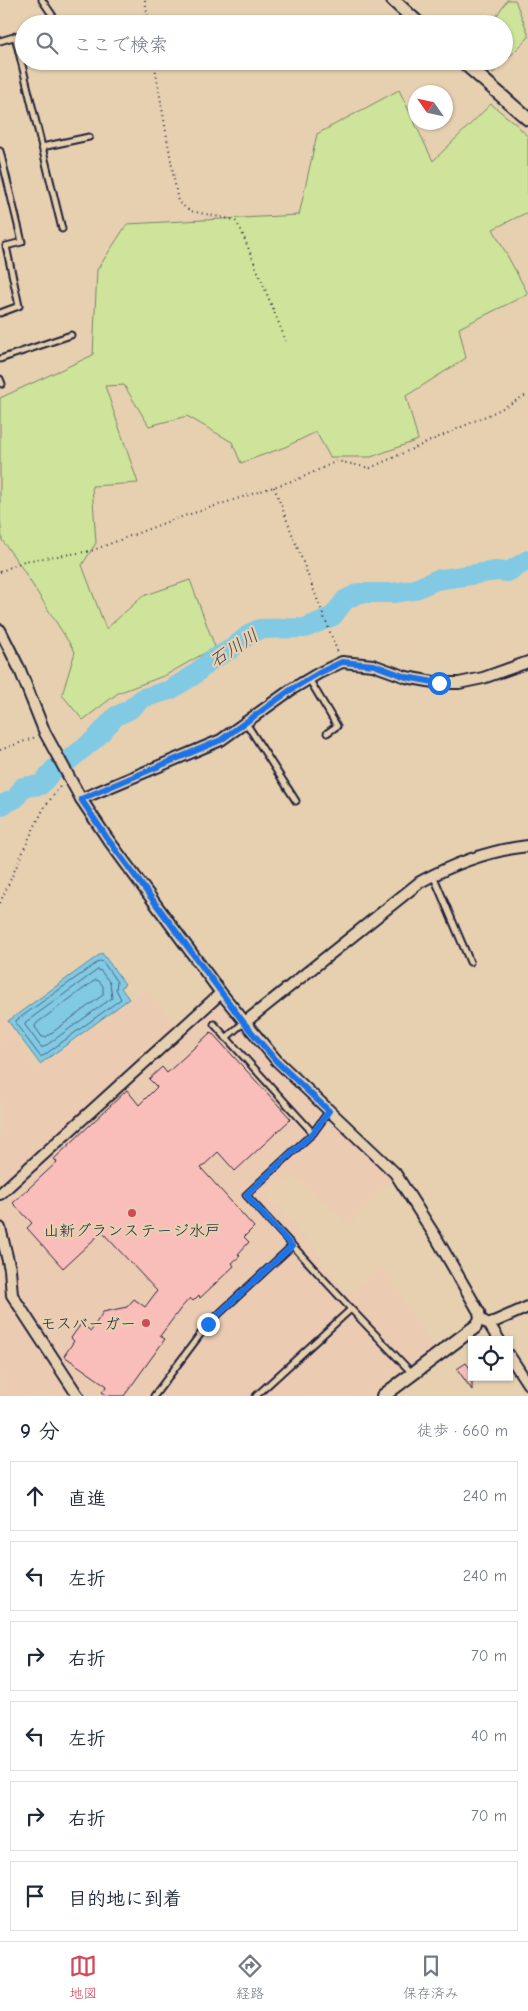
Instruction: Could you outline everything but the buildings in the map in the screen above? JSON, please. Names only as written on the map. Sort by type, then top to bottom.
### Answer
[{"type":"street","points":[[393,0],[409,15]]},
{"type":"street","points":[[472,70],[528,120]]},
{"type":"street","points":[[0,630],[20,670],[45,733],[81,799],[107,838],[221,993],[277,1062],[399,1178],[479,1312],[481,1323],[495,1336]]},
{"type":"street","points":[[81,799],[221,740],[309,679],[342,662],[374,665],[406,677],[439,683],[458,683],[483,678],[528,662]]},
{"type":"street","points":[[244,1023],[403,894],[433,875],[469,859],[528,846]]},
{"type":"street","points":[[0,1194],[221,993]]},
{"type":"street","points":[[1,1233],[10,1269],[12,1295],[78,1396]]},
{"type":"street","points":[[384,1396],[481,1323],[528,1307]]},
{"type":"street","points":[[513,1361],[528,1384]]},
{"type":"lane","points":[[42,0],[52,15]]},
{"type":"lane","points":[[0,41],[15,36]]},
{"type":"lane","points":[[23,70],[62,229]]},
{"type":"lane","points":[[42,147],[89,137]]},
{"type":"lane","points":[[0,151],[22,242],[6,246],[19,306],[0,313]]},
{"type":"lane","points":[[0,359],[71,335]]},
{"type":"lane","points":[[309,679],[337,726],[326,733]]},
{"type":"lane","points":[[246,722],[296,801]]},
{"type":"lane","points":[[433,875],[470,962]]},
{"type":"lane","points":[[226,1038],[244,1023]]},
{"type":"lane","points":[[214,1024],[313,1133]]},
{"type":"lane","points":[[329,1111],[313,1133],[246,1195],[413,1374]]},
{"type":"lane","points":[[154,1396],[208,1324],[292,1246]]},
{"type":"lane","points":[[256,1396],[351,1309]]},
{"type":"path","points":[[145,0],[148,15]]},
{"type":"path","points":[[156,70],[178,202],[190,211],[235,220],[241,230],[286,341]]},
{"type":"path","points":[[0,572],[24,561],[91,551],[172,520],[301,478],[337,461],[370,468],[497,411],[528,394]]},
{"type":"path","points":[[274,487],[342,662]]},
{"type":"path","points":[[0,750],[45,733]]},
{"type":"path","points":[[0,903],[64,769]]},
{"type":"shaded area","points":[[147,988],[182,1033],[212,1006],[227,1008],[276,1069],[393,1178],[349,1225],[296,1178],[283,1182],[265,1194],[323,1257],[320,1261],[349,1295],[380,1265],[436,1348],[396,1373],[368,1396],[0,1396],[0,1010],[36,1070]]},
{"type":"green space","points":[[507,0],[515,0],[528,33],[528,38],[513,53],[513,15],[497,15]]},
{"type":"green space","points":[[399,90],[408,109],[408,130],[418,130],[433,161],[491,104],[517,125],[528,137],[528,212],[493,229],[528,294],[459,328],[466,358],[406,396],[418,440],[371,457],[330,457],[316,432],[285,447],[241,463],[232,442],[187,416],[149,426],[124,385],[105,386],[138,483],[92,486],[96,543],[82,565],[106,629],[143,596],[190,580],[215,647],[166,675],[118,693],[83,720],[62,695],[75,652],[2,540],[0,518],[0,398],[93,355],[97,270],[127,224],[299,215],[317,134]]},
{"type":"water","points":[[102,953],[125,984],[121,988],[129,999],[40,1064],[8,1021]]},
{"type":"waterway","name":"石川川","points":[[0,806],[16,798],[23,787],[41,785],[54,769],[68,761],[96,738],[116,716],[129,710],[143,698],[170,690],[194,675],[210,661],[231,649],[251,633],[260,629],[305,628],[333,616],[345,600],[359,593],[393,593],[413,590],[436,580],[496,571],[508,572],[528,560]]},
{"type":"place","name":"山新グランステージ水戸","points":[[132,1213]]},
{"type":"place","name":"モスバーガー","points":[[146,1323]]},
{"type":"route","points":[[208,1324],[292,1246],[246,1195],[296,1151],[313,1133],[329,1111],[277,1062],[244,1023],[167,921],[81,799],[221,740],[292,689],[342,662],[374,665],[406,677],[439,683]]}]
